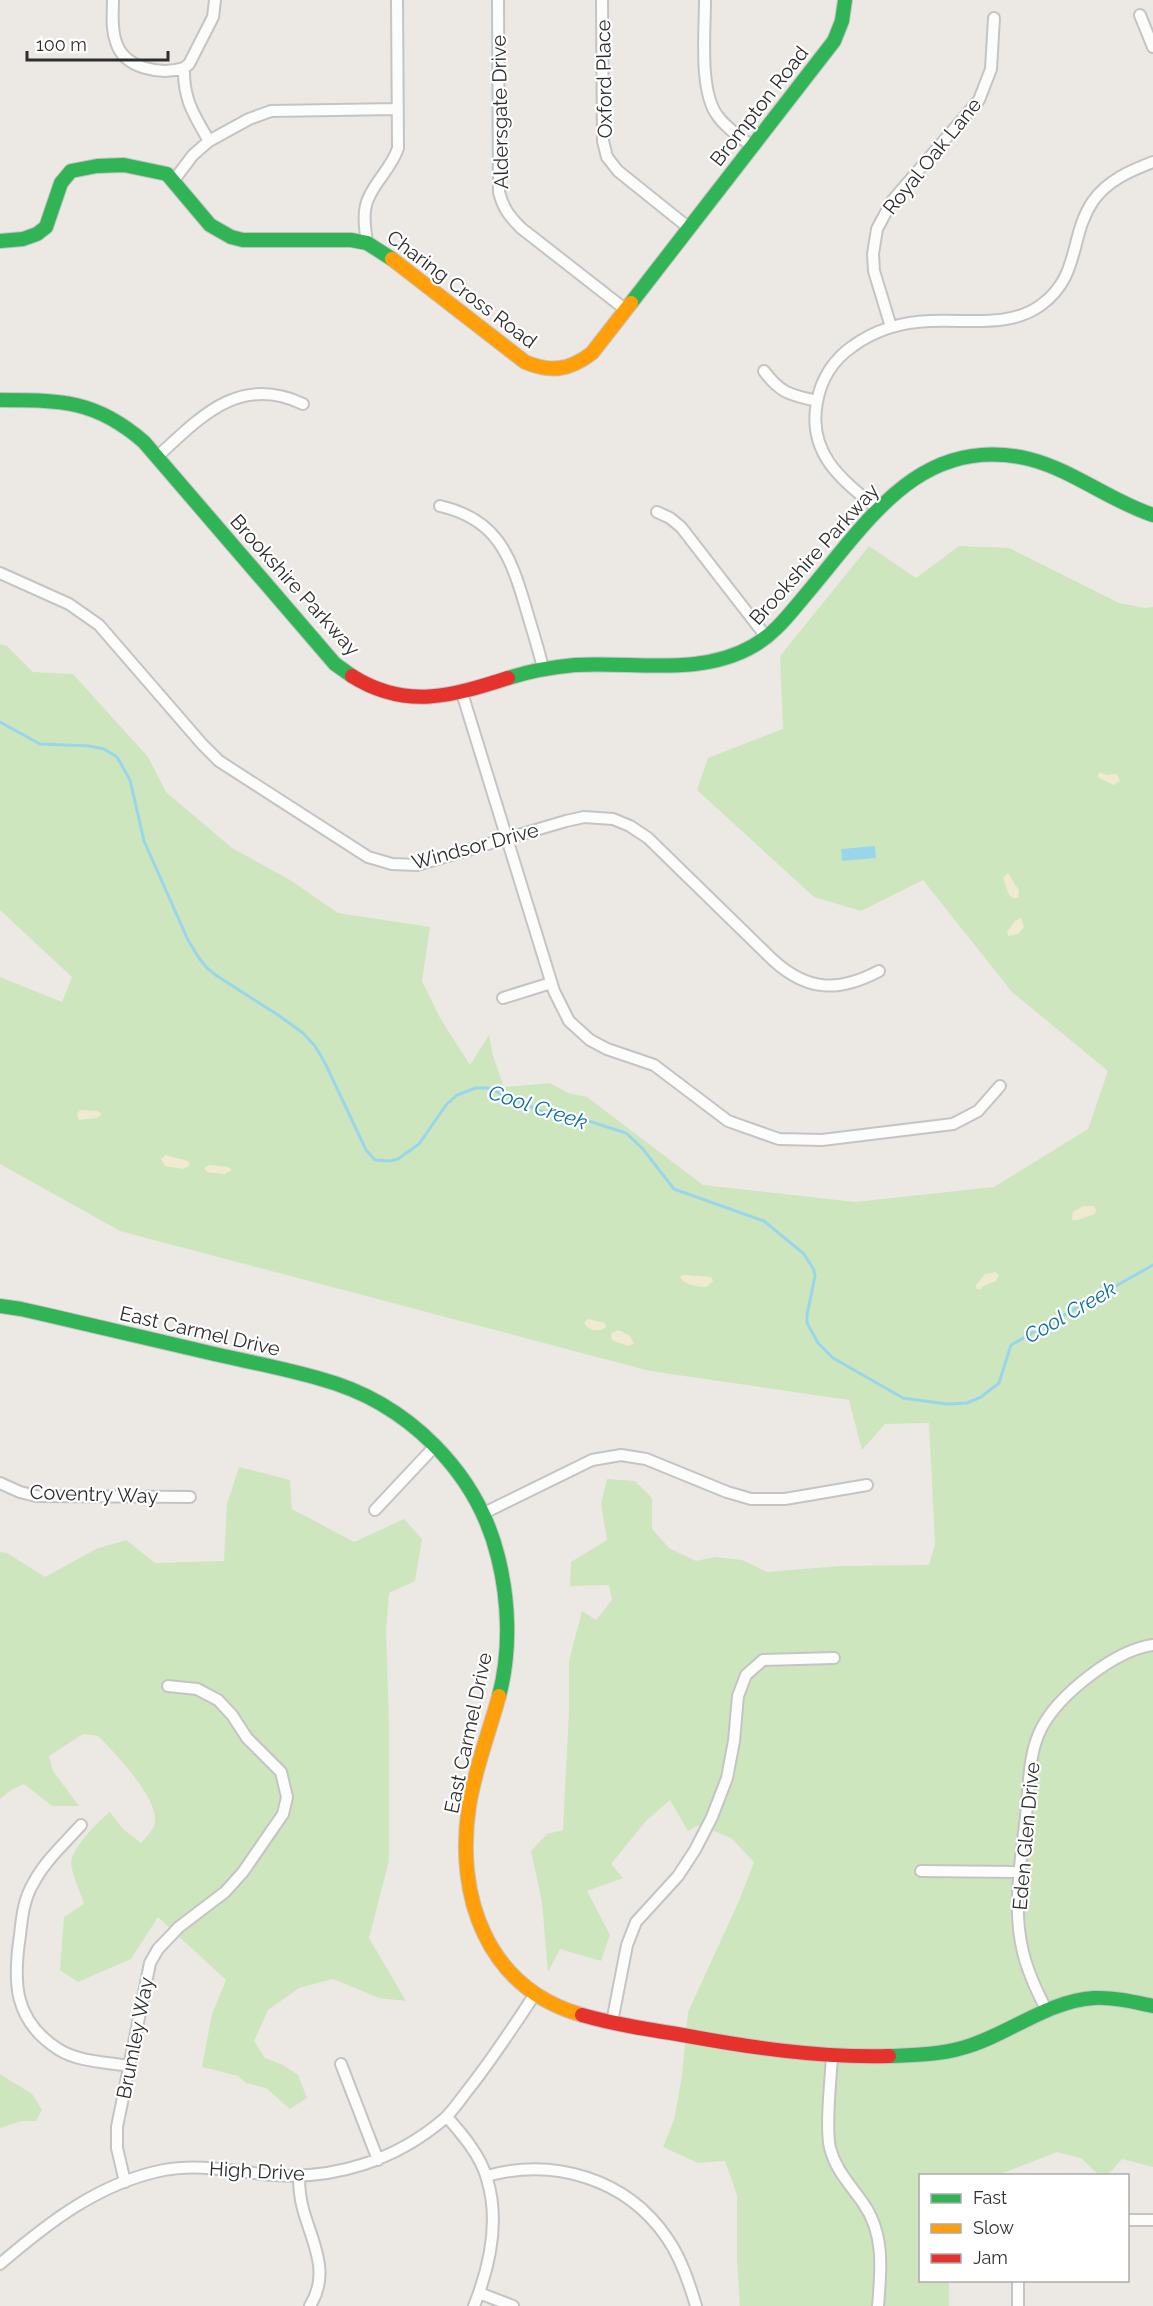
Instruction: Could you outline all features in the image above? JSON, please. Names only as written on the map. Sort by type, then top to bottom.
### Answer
[{"type":"street","points":[[113,0],[113,32],[117,46],[124,56],[147,69],[176,70],[189,64],[213,17],[215,0]]},
{"type":"street","points":[[367,243],[366,204],[395,158],[398,148],[397,0]]},
{"type":"street","name":"Aldersgate Drive","points":[[498,0],[499,192],[502,204],[507,214],[521,228],[627,310]]},
{"type":"street","name":"Oxford Place","points":[[602,0],[603,141],[607,157],[618,171],[689,228]]},
{"type":"street","points":[[705,0],[708,100],[723,122],[752,146]]},
{"type":"street","name":"Brompton Road","points":[[689,228],[834,41],[842,21],[844,0]]},
{"type":"street","points":[[1140,15],[1153,47]]},
{"type":"street","name":"Royal Oak Lane","points":[[891,327],[874,271],[873,254],[877,229],[892,201],[979,100],[991,69],[994,18]]},
{"type":"street","points":[[184,68],[183,85],[186,99],[209,141]]},
{"type":"street","points":[[0,241],[28,238],[47,226],[60,184],[71,171],[97,166],[124,165],[166,174],[174,180],[193,154],[209,141],[249,119],[271,111],[397,109]]},
{"type":"street","points":[[878,509],[846,483],[828,463],[819,443],[817,401],[829,370],[857,343],[891,327],[928,321],[999,320],[1037,308],[1056,291],[1068,273],[1083,221],[1092,202],[1113,181],[1153,162]]},
{"type":"street","name":"Charing Cross Road","points":[[174,180],[198,213],[210,225],[231,237],[243,240],[351,240],[367,243],[382,251],[525,362],[537,369],[552,371],[569,368],[592,353],[689,228]]},
{"type":"street","points":[[764,371],[781,391],[817,401]]},
{"type":"street","points":[[157,457],[206,414],[234,398],[254,394],[273,394],[303,404]]},
{"type":"street","name":"Brookshire Parkway","points":[[0,400],[66,401],[94,408],[124,424],[157,457],[326,654],[344,671],[373,688],[403,697],[429,698],[462,693],[543,668],[574,665],[700,664],[734,656],[753,648],[778,627],[878,509],[900,488],[920,474],[941,464],[975,456],[1004,455],[1032,459],[1049,465],[1124,505],[1153,515]]},
{"type":"street","points":[[440,506],[471,518],[496,538],[506,552],[517,579],[543,668]]},
{"type":"street","points":[[657,512],[670,518],[681,527],[767,638]]},
{"type":"street","name":"Windsor Drive","points":[[0,573],[69,604],[89,617],[109,636],[219,761],[368,857],[392,864],[417,865],[574,819],[594,817],[620,821],[648,838],[792,976],[819,985],[839,986],[861,981],[879,971]]},
{"type":"street","points":[[462,693],[551,983],[562,1011],[583,1035],[607,1049],[659,1068],[728,1121],[779,1139],[822,1140],[952,1124],[978,1111],[1000,1086]]},
{"type":"street","points":[[503,998],[551,983]]},
{"type":"street","name":"East Carmel Drive","points":[[0,1306],[323,1379],[352,1389],[381,1403],[410,1422],[436,1445],[467,1481],[484,1513],[498,1549],[504,1576],[507,1637],[501,1687],[479,1762],[470,1810],[465,1861],[466,1883],[472,1909],[484,1936],[513,1976],[535,1994],[574,2013],[612,2022],[738,2046],[832,2055],[907,2055],[949,2052],[998,2034],[1047,2011],[1086,1998],[1122,1999],[1153,2006]]},
{"type":"street","points":[[375,1510],[436,1445]]},
{"type":"street","points":[[484,1513],[592,1460],[621,1455],[646,1459],[727,1492],[751,1499],[785,1499],[867,1485]]},
{"type":"street","name":"Coventry Way","points":[[0,1483],[36,1496],[190,1497]]},
{"type":"street","name":"Eden Glen Drive","points":[[1047,2011],[1031,1980],[1022,1951],[1019,1923],[1020,1872],[1032,1758],[1041,1729],[1055,1706],[1116,1659],[1153,1645]]},
{"type":"street","points":[[612,2022],[627,1945],[636,1922],[678,1876],[695,1851],[712,1817],[727,1778],[734,1741],[738,1696],[746,1675],[763,1660],[834,1658]]},
{"type":"street","name":"Brumley Way","points":[[125,2182],[117,2148],[117,2127],[147,1974],[154,1956],[167,1938],[225,1892],[243,1872],[283,1814],[287,1797],[281,1772],[248,1738],[218,1700],[197,1689],[168,1686]]},
{"type":"street","points":[[81,1825],[42,1869],[29,1892],[24,1905],[18,1944],[16,1986],[22,2008],[37,2031],[57,2049],[75,2057],[129,2066]]},
{"type":"street","points":[[921,1871],[1020,1872]]},
{"type":"street","name":"High Drive","points":[[0,2264],[36,2233],[76,2204],[125,2182],[166,2170],[217,2168],[298,2176],[351,2169],[378,2160],[404,2147],[447,2117],[481,2074],[535,1994]]},
{"type":"street","points":[[832,2055],[830,2145],[837,2169],[864,2204],[880,2243],[881,2273],[878,2306]]},
{"type":"street","points":[[340,2064],[378,2160]]},
{"type":"street","points":[[447,2117],[474,2151],[487,2176],[493,2226],[490,2257],[474,2306]]},
{"type":"street","points":[[487,2176],[521,2169],[563,2170],[610,2187],[647,2214],[667,2238],[681,2262],[696,2306]]},
{"type":"street","points":[[298,2176],[302,2205],[315,2240],[319,2260],[319,2282],[310,2306]]},
{"type":"street","points":[[1129,2220],[1153,2220]]},
{"type":"street","points":[[1018,2282],[1018,2306]]},
{"type":"street","points":[[479,2293],[513,2306]]},
{"type":"green space","points":[[869,546],[916,578],[959,546],[1009,548],[1119,603],[1145,608],[1153,607],[1153,2167],[1122,2159],[1109,2174],[1098,2174],[1081,2158],[1057,2152],[1001,2174],[919,2174],[919,2282],[949,2282],[949,2306],[740,2306],[737,2195],[725,2161],[698,2163],[663,2147],[674,2120],[682,2076],[688,2012],[739,1901],[754,1862],[731,1838],[699,1825],[688,1831],[670,1800],[646,1821],[611,1864],[623,1878],[587,1891],[610,1935],[601,1961],[560,1949],[548,1972],[542,1902],[531,1851],[547,1834],[563,1830],[569,1661],[582,1611],[596,1620],[612,1600],[609,1585],[570,1586],[571,1562],[607,1540],[601,1504],[607,1479],[635,1481],[652,1498],[652,1529],[669,1548],[696,1561],[715,1557],[742,1560],[767,1572],[840,1566],[929,1565],[935,1544],[929,1423],[885,1424],[862,1450],[849,1400],[650,1371],[120,1231],[0,1164],[0,977],[62,1002],[72,977],[0,910],[0,644],[7,646],[33,672],[73,674],[148,757],[166,792],[232,848],[290,880],[338,913],[430,927],[422,981],[440,1018],[470,1065],[489,1035],[493,1056],[504,1087],[550,1083],[568,1093],[587,1097],[703,1185],[855,1202],[994,1187],[1088,1129],[1108,1071],[1012,992],[923,880],[861,911],[814,897],[697,790],[708,758],[783,729],[780,656]]},
{"type":"green space","points":[[239,1467],[290,1480],[292,1509],[354,1542],[404,1519],[422,1539],[415,1581],[389,1593],[386,1632],[389,1720],[389,1861],[369,1938],[406,2001],[379,1998],[333,1979],[299,1988],[268,2010],[254,2041],[265,2058],[283,2065],[298,2075],[307,2098],[290,2109],[266,2088],[246,2083],[238,2076],[202,2067],[212,2014],[226,1980],[158,1917],[131,1959],[78,1982],[60,1970],[64,1917],[84,1904],[71,1864],[80,1843],[110,1812],[123,1829],[141,1843],[153,1828],[155,1818],[146,1793],[115,1754],[98,1736],[83,1734],[49,1756],[53,1771],[79,1806],[52,1806],[24,1784],[11,1790],[0,1799],[0,1552],[7,1553],[45,1577],[96,1549],[126,1540],[155,1563],[224,1561],[227,1504]]},
{"type":"green space","points":[[0,2074],[32,2094],[42,2110],[36,2121],[21,2121],[0,2128]]},
{"type":"sand","points":[[1100,772],[1107,775],[1117,774],[1120,781],[1114,785],[1097,777]]},
{"type":"sand","points":[[1008,873],[1019,891],[1018,898],[1009,895],[1003,878]]},
{"type":"sand","points":[[1021,918],[1024,927],[1018,934],[1008,936],[1007,932],[1015,921]]},
{"type":"sand","points":[[80,1110],[97,1111],[102,1114],[97,1118],[79,1120],[77,1114]]},
{"type":"sand","points":[[166,1155],[188,1161],[190,1165],[183,1169],[165,1166],[161,1159]]},
{"type":"sand","points":[[209,1165],[228,1167],[232,1170],[224,1174],[207,1172],[204,1168]]},
{"type":"sand","points":[[1083,1206],[1094,1206],[1095,1214],[1072,1220],[1073,1212]]},
{"type":"sand","points":[[996,1272],[999,1275],[996,1281],[983,1286],[980,1290],[976,1288],[985,1274]]},
{"type":"sand","points":[[684,1275],[711,1277],[713,1281],[706,1287],[695,1286],[682,1280],[680,1277]]},
{"type":"sand","points":[[588,1319],[605,1323],[606,1327],[600,1330],[591,1329],[584,1323]]},
{"type":"sand","points":[[619,1330],[630,1336],[634,1344],[628,1346],[612,1340],[611,1333]]},
{"type":"water","points":[[875,846],[876,858],[842,861],[841,849]]},
{"type":"waterway","name":"Cool Creek","points":[[0,722],[40,744],[89,746],[104,749],[117,757],[130,780],[144,841],[188,940],[199,958],[217,976],[278,1015],[303,1033],[315,1046],[366,1150],[375,1160],[398,1159],[419,1144],[446,1105],[457,1095],[476,1088],[488,1088],[541,1111],[576,1117],[626,1133],[642,1148],[674,1189],[764,1221],[804,1254],[815,1276],[807,1323],[818,1343],[833,1358],[903,1398],[947,1404],[967,1403],[981,1397],[999,1383],[1011,1345],[1153,1265]]},
{"type":"traffic: fast","points":[[631,303],[834,41],[842,21],[845,0]]},
{"type":"traffic: fast","points":[[0,241],[23,239],[37,234],[46,227],[61,183],[71,171],[97,166],[124,165],[167,174],[210,225],[231,237],[243,240],[351,240],[367,243],[392,259]]},
{"type":"traffic: fast","points":[[0,400],[60,402],[77,405],[93,410],[127,428],[144,442],[335,664],[352,676]]},
{"type":"traffic: fast","points":[[508,678],[575,665],[689,665],[733,656],[753,646],[783,622],[853,538],[900,489],[927,471],[957,459],[991,454],[1029,459],[1061,470],[1122,502],[1153,515]]},
{"type":"traffic: fast","points":[[0,1306],[321,1379],[382,1404],[409,1423],[434,1444],[455,1469],[473,1496],[488,1526],[502,1574],[506,1608],[507,1644],[499,1696]]},
{"type":"traffic: fast","points":[[889,2056],[935,2053],[962,2048],[995,2036],[1059,2005],[1076,2001],[1109,1998],[1153,2006]]},
{"type":"traffic: slow","points":[[392,259],[525,362],[543,368],[560,368],[584,359],[592,353],[631,303]]},
{"type":"traffic: slow","points":[[499,1696],[478,1764],[469,1806],[466,1840],[467,1873],[474,1905],[485,1934],[501,1961],[522,1984],[549,2002],[582,2015]]},
{"type":"traffic: jam","points":[[352,676],[372,687],[410,696],[448,694],[508,678]]},
{"type":"traffic: jam","points":[[582,2015],[629,2026],[756,2047],[836,2055],[889,2056]]}]
